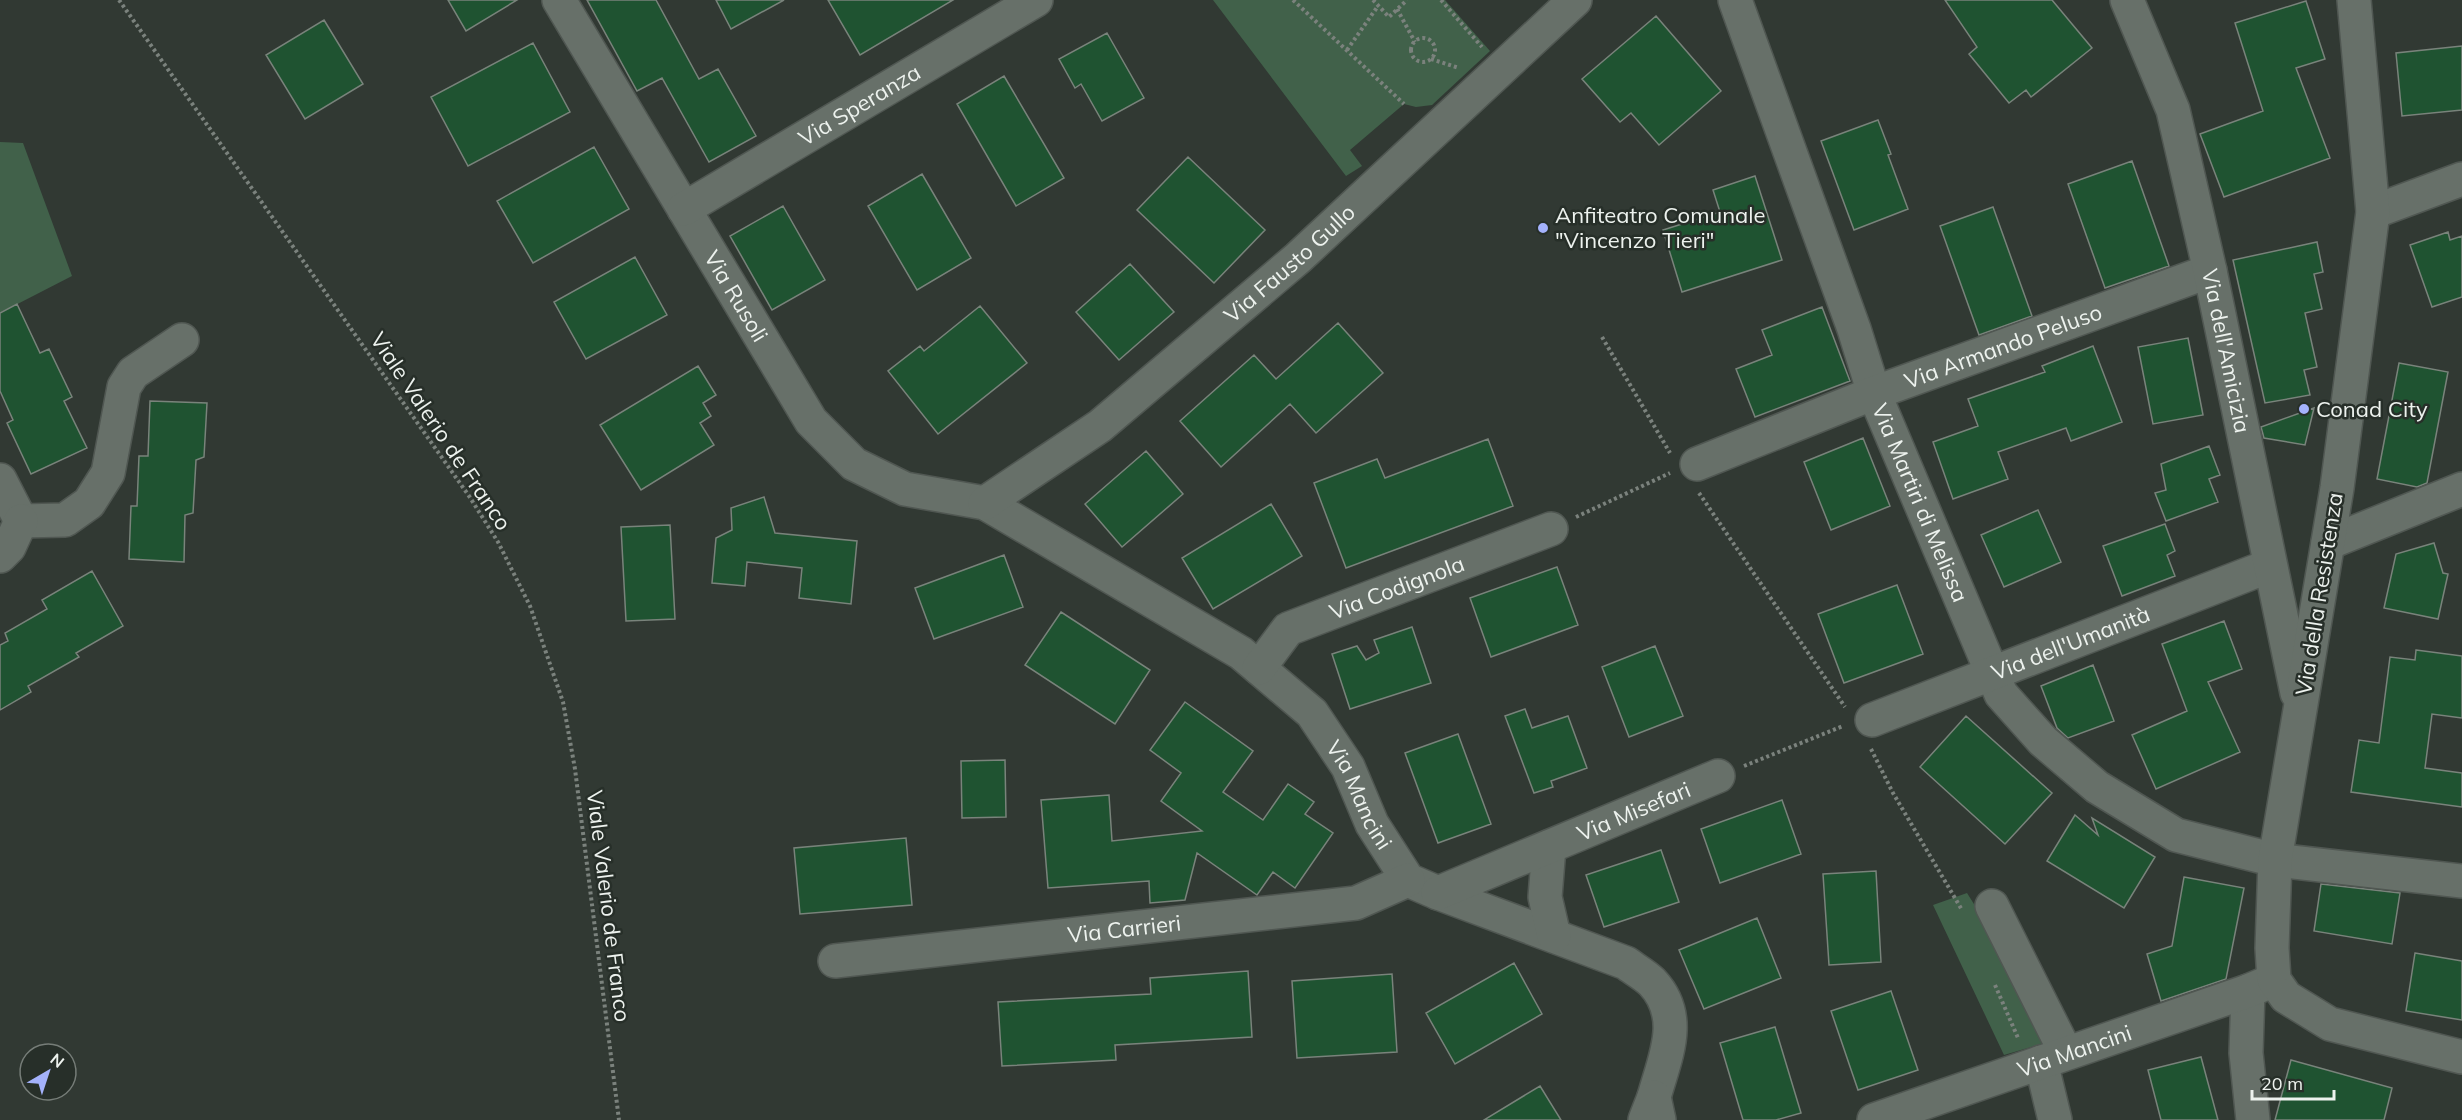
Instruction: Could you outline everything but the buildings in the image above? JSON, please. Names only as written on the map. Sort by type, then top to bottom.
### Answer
[{"type":"street","name":"Via Rusoli","points":[[559,0],[811,421],[854,464],[905,489],[985,503]]},
{"type":"street","name":"Via Speranza","points":[[684,209],[1036,0]]},
{"type":"street","name":"Via Fausto Gullo","points":[[985,503],[1100,426],[1298,258],[1575,0]]},
{"type":"street","name":"Via Martiri di Melissa","points":[[1735,0],[1854,329],[1874,393],[2001,694],[2043,741],[2097,787],[2176,835],[2275,860],[2462,880]]},
{"type":"street","name":"Via dell'Amicizia","points":[[2127,0],[2174,110],[2210,271],[2300,710]]},
{"type":"street","name":"Via della Resistenza","points":[[2253,1120],[2246,1053],[2272,948],[2275,860],[2328,543],[2373,212],[2354,0]]},
{"type":"street","points":[[2373,212],[2462,179]]},
{"type":"street","name":"Via Armando Peluso","points":[[1688,470],[1874,393],[2210,271]]},
{"type":"street","points":[[21,521],[65,520],[89,503],[108,473],[124,387],[133,373],[182,340]]},
{"type":"street","points":[[0,480],[21,521]]},
{"type":"street","points":[[2328,543],[2462,489]]},
{"type":"street","name":"Via Mancini","points":[[985,503],[1241,653],[1312,713],[1348,767],[1372,824],[1408,880]]},
{"type":"street","points":[[0,556],[9,547],[21,521]]},
{"type":"street","name":"Via Codignola","points":[[1259,668],[1288,629],[1551,529]]},
{"type":"street","points":[[2272,581],[2292,604],[2305,603],[2319,597]]},
{"type":"street","name":"Via dell'Umanità","points":[[1860,716],[2272,581]]},
{"type":"street","name":"Via Misefari","points":[[1438,893],[1718,777]]},
{"type":"street","name":"Via Misefari","points":[[1549,847],[1545,897],[1554,936]]},
{"type":"street","points":[[1408,880],[1626,963],[1652,982],[1670,1011],[1670,1043],[1652,1112]]},
{"type":"street","name":"Via Carrieri","points":[[835,961],[1356,903],[1408,880]]},
{"type":"street","points":[[1992,906],[2053,1057],[2055,1120]]},
{"type":"street","name":"Via Mancini","points":[[1874,1120],[2261,985]]},
{"type":"street","points":[[2261,985],[2286,997],[2330,1024],[2462,1057]]},
{"type":"path","name":"Viale Valerio de Franco","points":[[119,0],[469,496],[498,542],[530,606],[552,667],[570,737],[618,1120]]},
{"type":"path","points":[[1293,0],[1404,104]]},
{"type":"path","points":[[1373,0],[1389,17],[1407,0]]},
{"type":"path","points":[[1441,0],[1488,54]]},
{"type":"path","points":[[1347,50],[1378,6]]},
{"type":"path","points":[[1397,9],[1415,42]]},
{"type":"path","points":[[1431,59],[1435,48],[1431,42],[1421,39],[1415,42],[1411,50],[1417,60],[1424,62],[1431,59],[1468,71]]},
{"type":"path","points":[[1602,337],[1688,470],[1860,716]]},
{"type":"path","points":[[1551,529],[1663,477]]},
{"type":"path","points":[[1718,777],[1841,726]]},
{"type":"path","points":[[1874,754],[1893,794]]},
{"type":"green space","points":[[1213,0],[1445,0],[1490,51],[1432,105],[1416,107],[1404,104],[1350,150],[1362,166],[1346,176]]},
{"type":"green space","points":[[0,142],[23,143],[72,276],[0,313]]},
{"type":"green space","points":[[1967,893],[2013,966],[2049,1042],[2004,1055],[1933,905]]},
{"type":"place","name":"Anfiteatro Comunale \"Vincenzo Tieri\"","points":[[1543,228]]},
{"type":"place","name":"Conad City","points":[[2304,409]]}]
